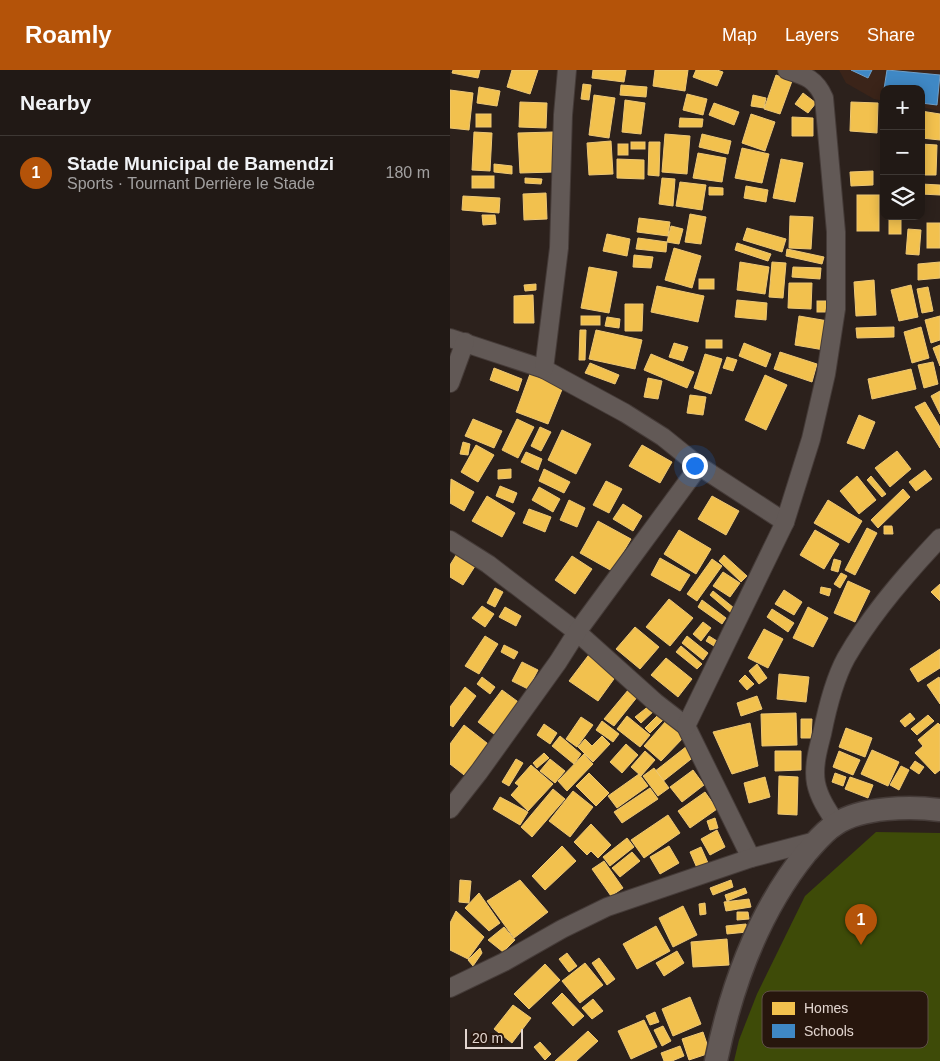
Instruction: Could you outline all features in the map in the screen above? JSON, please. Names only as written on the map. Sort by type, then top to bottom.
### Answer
[{"type":"street","points":[[544,369],[559,248],[563,115],[567,70]]},
{"type":"street","points":[[686,726],[785,522],[811,439],[826,374],[836,309],[836,232],[824,98],[819,87],[806,76],[787,70]]},
{"type":"street","points":[[450,383],[457,340],[544,369],[625,413],[663,437],[699,466],[785,522]]},
{"type":"street","points":[[450,809],[479,772],[558,662],[577,632],[699,466]]},
{"type":"street","points":[[836,823],[824,805],[816,782],[817,754],[828,705],[846,659],[874,616],[940,538]]},
{"type":"street","points":[[450,540],[488,564],[577,632],[655,702],[686,726],[751,858]]},
{"type":"street","points":[[716,1061],[731,1006],[747,959],[763,921],[792,870],[816,841],[836,823],[858,815],[895,808],[940,810]]},
{"type":"street","points":[[450,988],[504,962],[562,929],[607,907],[751,858],[816,841]]},
{"type":"shaded area","points":[[839,70],[940,70],[940,111],[925,108],[925,85],[880,85],[880,100],[874,99],[846,83]]},
{"type":"green space","points":[[876,832],[940,833],[940,1061],[734,1061],[739,1040],[757,994],[805,896]]},
{"type":"building: Homes","points":[[453,70],[480,70],[478,78],[452,73]]},
{"type":"building: Homes","points":[[512,70],[538,70],[530,94],[507,87]]},
{"type":"building: Homes","points":[[593,70],[626,70],[624,82],[592,78]]},
{"type":"building: Homes","points":[[655,70],[688,70],[685,91],[653,86]]},
{"type":"building: Homes","points":[[696,70],[717,70],[723,72],[717,86],[693,77]]},
{"type":"building: Homes","points":[[776,75],[792,81],[780,114],[764,109]]},
{"type":"building: Homes","points":[[583,84],[591,85],[589,100],[581,99]]},
{"type":"building: Homes","points":[[621,85],[647,87],[646,97],[620,95]]},
{"type":"building: Homes","points":[[479,87],[500,91],[497,106],[477,103]]},
{"type":"building: Homes","points":[[450,90],[473,93],[469,130],[450,128]]},
{"type":"building: Homes","points":[[803,93],[816,103],[808,113],[795,104]]},
{"type":"building: Homes","points":[[687,94],[707,99],[703,115],[683,110]]},
{"type":"building: Homes","points":[[594,95],[615,98],[609,138],[589,135]]},
{"type":"building: Homes","points":[[753,95],[766,98],[764,108],[751,106]]},
{"type":"building: Homes","points":[[625,100],[645,103],[641,134],[622,132]]},
{"type":"building: Homes","points":[[520,102],[547,103],[546,128],[519,127]]},
{"type":"building: Homes","points":[[851,102],[878,103],[877,133],[850,131]]},
{"type":"building: Homes","points":[[714,103],[739,112],[734,125],[709,115]]},
{"type":"building: Homes","points":[[925,112],[940,114],[940,140],[925,138]]},
{"type":"building: Homes","points":[[476,114],[491,114],[491,127],[476,127]]},
{"type":"building: Homes","points":[[751,114],[775,122],[765,151],[742,143]]},
{"type":"building: Homes","points":[[792,117],[813,118],[813,136],[792,136]]},
{"type":"building: Homes","points":[[680,118],[703,119],[702,127],[679,127]]},
{"type":"building: Homes","points":[[474,132],[492,133],[490,171],[472,170]]},
{"type":"building: Homes","points":[[553,132],[554,172],[520,173],[518,133]]},
{"type":"building: Homes","points":[[665,134],[690,136],[687,174],[662,172]]},
{"type":"building: Homes","points":[[702,134],[731,141],[728,154],[699,147]]},
{"type":"building: Homes","points":[[611,141],[613,174],[589,175],[587,143]]},
{"type":"building: Homes","points":[[631,142],[645,142],[645,149],[631,149]]},
{"type":"building: Homes","points":[[649,142],[660,142],[659,176],[648,175]]},
{"type":"building: Homes","points":[[618,144],[628,144],[628,155],[618,155]]},
{"type":"building: Homes","points":[[925,144],[937,145],[936,175],[925,175]]},
{"type":"building: Homes","points":[[742,148],[769,154],[762,183],[735,178]]},
{"type":"building: Homes","points":[[698,153],[726,158],[722,182],[693,178]]},
{"type":"building: Homes","points":[[617,159],[644,160],[644,179],[617,178]]},
{"type":"building: Homes","points":[[781,159],[803,163],[795,202],[773,198]]},
{"type":"building: Homes","points":[[494,164],[512,166],[512,174],[494,172]]},
{"type":"building: Homes","points":[[873,171],[873,185],[851,186],[850,172]]},
{"type":"building: Homes","points":[[472,176],[494,176],[494,188],[472,188]]},
{"type":"building: Homes","points":[[525,178],[542,179],[541,184],[525,183]]},
{"type":"building: Homes","points":[[662,178],[675,179],[673,206],[659,204]]},
{"type":"building: Homes","points":[[680,182],[706,185],[702,210],[676,206]]},
{"type":"building: Homes","points":[[925,184],[940,185],[940,195],[925,194]]},
{"type":"building: Homes","points":[[746,186],[768,190],[766,202],[744,198]]},
{"type":"building: Homes","points":[[709,187],[723,188],[723,195],[709,195]]},
{"type":"building: Homes","points":[[546,193],[547,219],[524,220],[523,194]]},
{"type":"building: Homes","points":[[857,195],[879,195],[879,231],[857,231]]},
{"type":"building: Homes","points":[[463,196],[500,198],[499,213],[462,210]]},
{"type":"building: Homes","points":[[690,214],[706,217],[701,244],[685,242]]},
{"type":"building: Homes","points":[[482,215],[495,215],[496,224],[483,225]]},
{"type":"building: Homes","points":[[790,216],[813,217],[811,249],[789,248]]},
{"type":"building: Homes","points":[[639,218],[670,222],[668,236],[637,232]]},
{"type":"building: Homes","points":[[889,220],[901,220],[901,234],[889,234]]},
{"type":"building: Homes","points":[[927,223],[940,223],[940,248],[927,248]]},
{"type":"building: Homes","points":[[671,226],[683,229],[679,244],[667,242]]},
{"type":"building: Homes","points":[[747,228],[786,239],[782,252],[743,240]]},
{"type":"building: Homes","points":[[908,229],[921,230],[919,255],[906,254]]},
{"type":"building: Homes","points":[[607,234],[630,239],[627,256],[603,251]]},
{"type":"building: Homes","points":[[638,238],[667,242],[666,252],[636,249]]},
{"type":"building: Homes","points":[[737,243],[771,254],[768,261],[735,250]]},
{"type":"building: Homes","points":[[674,248],[701,256],[692,288],[665,280]]},
{"type":"building: Homes","points":[[787,249],[824,257],[822,264],[786,256]]},
{"type":"building: Homes","points":[[634,255],[653,257],[651,268],[633,267]]},
{"type":"building: Homes","points":[[740,262],[769,267],[765,294],[737,290]]},
{"type":"building: Homes","points":[[772,262],[786,263],[783,298],[769,297]]},
{"type":"building: Homes","points":[[940,262],[940,278],[918,280],[918,264]]},
{"type":"building: Homes","points":[[589,267],[617,272],[609,313],[581,308]]},
{"type":"building: Homes","points":[[793,267],[821,268],[820,279],[792,277]]},
{"type":"building: Homes","points":[[699,279],[714,279],[714,289],[699,289]]},
{"type":"building: Homes","points":[[874,280],[876,315],[856,316],[854,282]]},
{"type":"building: Homes","points":[[789,283],[812,283],[811,309],[788,308]]},
{"type":"building: Homes","points":[[536,284],[536,290],[525,291],[524,285]]},
{"type":"building: Homes","points":[[911,285],[918,317],[899,321],[891,290]]},
{"type":"building: Homes","points":[[657,286],[704,296],[698,322],[651,312]]},
{"type":"building: Homes","points":[[928,287],[933,311],[922,313],[917,289]]},
{"type":"building: Homes","points":[[533,295],[534,323],[514,323],[514,296]]},
{"type":"building: Homes","points":[[737,300],[767,303],[766,320],[735,317]]},
{"type":"building: Homes","points":[[817,301],[829,301],[829,312],[817,312]]},
{"type":"building: Homes","points":[[625,304],[643,304],[642,331],[625,331]]},
{"type":"building: Homes","points":[[581,316],[600,316],[600,325],[581,325]]},
{"type":"building: Homes","points":[[799,316],[828,321],[824,350],[795,345]]},
{"type":"building: Homes","points":[[940,316],[940,340],[931,343],[925,320]]},
{"type":"building: Homes","points":[[607,317],[620,319],[619,328],[605,326]]},
{"type":"building: Homes","points":[[894,327],[894,337],[857,338],[856,328]]},
{"type":"building: Homes","points":[[921,327],[929,358],[912,363],[904,332]]},
{"type":"building: Homes","points":[[580,330],[586,330],[585,360],[579,360]]},
{"type":"building: Homes","points":[[596,330],[642,340],[635,369],[589,359]]},
{"type":"building: Homes","points":[[706,340],[722,340],[722,348],[706,348]]},
{"type":"building: Homes","points":[[674,343],[688,347],[683,361],[669,357]]},
{"type":"building: Homes","points":[[744,343],[771,354],[766,367],[739,356]]},
{"type":"building: Homes","points":[[940,345],[940,366],[933,348]]},
{"type":"building: Homes","points":[[780,352],[817,364],[812,382],[774,369]]},
{"type":"building: Homes","points":[[651,354],[694,372],[687,388],[644,370]]},
{"type":"building: Homes","points":[[705,354],[722,359],[711,394],[694,388]]},
{"type":"building: Homes","points":[[727,357],[737,360],[733,371],[723,368]]},
{"type":"building: Homes","points":[[933,362],[938,384],[924,388],[918,365]]},
{"type":"building: Homes","points":[[590,363],[619,375],[615,384],[585,373]]},
{"type":"building: Homes","points":[[494,368],[522,379],[518,391],[490,380]]},
{"type":"building: Homes","points":[[911,369],[916,389],[872,399],[868,379]]},
{"type":"building: Homes","points":[[530,374],[563,387],[548,424],[516,412]]},
{"type":"building: Homes","points":[[765,375],[787,385],[766,430],[745,420]]},
{"type":"building: Homes","points":[[648,378],[662,381],[658,399],[644,397]]},
{"type":"building: Homes","points":[[940,391],[940,414],[931,396]]},
{"type":"building: Homes","points":[[690,395],[706,397],[703,415],[687,413]]},
{"type":"building: Homes","points":[[925,402],[940,427],[940,448],[915,407]]},
{"type":"building: Homes","points":[[859,415],[875,422],[864,449],[847,443]]},
{"type":"building: Homes","points":[[473,419],[502,431],[494,448],[465,436]]},
{"type":"building: Homes","points":[[517,419],[534,427],[518,458],[502,450]]},
{"type":"building: Homes","points":[[540,427],[551,432],[541,451],[531,446]]},
{"type":"building: Homes","points":[[562,430],[591,444],[576,474],[548,460]]},
{"type":"building: Homes","points":[[463,442],[470,444],[468,455],[460,454]]},
{"type":"building: Homes","points":[[476,445],[494,455],[478,482],[461,472]]},
{"type":"building: Homes","points":[[642,445],[672,462],[660,483],[629,466]]},
{"type":"building: Homes","points":[[897,451],[911,469],[890,487],[875,468]]},
{"type":"building: Homes","points":[[526,452],[542,459],[538,470],[521,462]]},
{"type":"building: Homes","points":[[511,469],[511,478],[498,479],[498,470]]},
{"type":"building: Homes","points":[[544,469],[570,482],[564,493],[539,481]]},
{"type":"building: Homes","points":[[925,470],[932,479],[916,491],[909,482]]},
{"type":"building: Homes","points":[[857,476],[876,500],[859,514],[840,491]]},
{"type":"building: Homes","points":[[871,476],[886,494],[882,497],[867,480]]},
{"type":"building: Homes","points":[[451,479],[474,492],[464,511],[450,503]]},
{"type":"building: Homes","points":[[606,481],[622,489],[609,513],[593,505]]},
{"type":"building: Homes","points":[[500,486],[517,493],[513,503],[496,496]]},
{"type":"building: Homes","points":[[539,487],[560,499],[553,512],[532,500]]},
{"type":"building: Homes","points":[[903,489],[910,497],[878,528],[871,520]]},
{"type":"building: Homes","points":[[487,496],[515,513],[502,537],[472,521]]},
{"type":"building: Homes","points":[[712,496],[739,511],[726,535],[698,519]]},
{"type":"building: Homes","points":[[569,500],[585,508],[577,527],[560,520]]},
{"type":"building: Homes","points":[[828,500],[862,521],[849,543],[814,523]]},
{"type":"building: Homes","points":[[623,504],[642,516],[633,531],[613,519]]},
{"type":"building: Homes","points":[[529,509],[551,517],[545,532],[523,523]]},
{"type":"building: Homes","points":[[598,521],[631,539],[612,571],[580,553]]},
{"type":"building: Homes","points":[[884,526],[892,526],[893,534],[884,534]]},
{"type":"building: Homes","points":[[867,528],[877,533],[855,575],[845,570]]},
{"type":"building: Homes","points":[[679,530],[711,549],[696,574],[664,554]]},
{"type":"building: Homes","points":[[815,530],[839,544],[824,569],[800,555]]},
{"type":"building: Homes","points":[[458,552],[477,563],[463,585],[450,577],[450,565]]},
{"type":"building: Homes","points":[[724,555],[747,576],[741,582],[719,561]]},
{"type":"building: Homes","points":[[572,556],[592,569],[575,594],[555,580]]},
{"type":"building: Homes","points":[[660,558],[690,575],[680,591],[651,575]]},
{"type":"building: Homes","points":[[712,559],[722,566],[697,601],[687,594]]},
{"type":"building: Homes","points":[[834,559],[841,561],[838,572],[831,570]]},
{"type":"building: Homes","points":[[723,572],[740,583],[730,597],[713,586]]},
{"type":"building: Homes","points":[[841,573],[847,576],[840,588],[834,584]]},
{"type":"building: Homes","points":[[848,581],[870,591],[855,622],[834,613]]},
{"type":"building: Homes","points":[[940,584],[940,601],[931,592]]},
{"type":"building: Homes","points":[[821,587],[831,589],[829,596],[820,593]]},
{"type":"building: Homes","points":[[495,588],[503,592],[495,607],[487,603]]},
{"type":"building: Homes","points":[[784,590],[802,602],[794,615],[775,604]]},
{"type":"building: Homes","points":[[713,591],[734,608],[731,613],[710,595]]},
{"type":"building: Homes","points":[[669,599],[693,618],[670,646],[646,627]]},
{"type":"building: Homes","points":[[702,600],[726,618],[722,624],[698,607]]},
{"type":"building: Homes","points":[[482,606],[494,614],[485,627],[472,618]]},
{"type":"building: Homes","points":[[505,607],[521,616],[516,626],[499,617]]},
{"type":"building: Homes","points":[[808,607],[828,618],[813,647],[793,638]]},
{"type":"building: Homes","points":[[772,609],[794,623],[788,632],[767,617]]},
{"type":"building: Homes","points":[[703,622],[711,628],[701,641],[693,634]]},
{"type":"building: Homes","points":[[635,627],[659,647],[640,669],[616,649]]},
{"type":"building: Homes","points":[[764,629],[783,639],[768,668],[748,658]]},
{"type":"building: Homes","points":[[485,636],[498,644],[479,674],[465,666]]},
{"type":"building: Homes","points":[[687,636],[708,653],[703,660],[682,643]]},
{"type":"building: Homes","points":[[709,636],[717,641],[714,646],[706,641]]},
{"type":"building: Homes","points":[[504,645],[518,652],[514,659],[501,652]]},
{"type":"building: Homes","points":[[681,646],[702,664],[697,669],[676,652]]},
{"type":"building: Homes","points":[[940,649],[940,668],[918,682],[910,669]]},
{"type":"building: Homes","points":[[591,652],[619,672],[598,701],[569,681]]},
{"type":"building: Homes","points":[[666,658],[692,679],[678,697],[651,675]]},
{"type":"building: Homes","points":[[522,662],[538,670],[528,689],[512,681]]},
{"type":"building: Homes","points":[[757,664],[767,678],[759,684],[749,671]]},
{"type":"building: Homes","points":[[779,674],[809,677],[806,702],[777,699]]},
{"type":"building: Homes","points":[[745,675],[754,684],[747,690],[739,681]]},
{"type":"building: Homes","points":[[482,677],[495,687],[490,694],[477,684]]},
{"type":"building: Homes","points":[[939,677],[940,679],[940,704],[927,685]]},
{"type":"building: Homes","points":[[465,687],[476,696],[453,727],[450,725],[450,707]]},
{"type":"building: Homes","points":[[629,689],[638,696],[614,726],[604,719]]},
{"type":"building: Homes","points":[[502,690],[521,704],[498,737],[478,722]]},
{"type":"building: Homes","points":[[757,696],[762,709],[741,716],[737,703]]},
{"type":"building: Homes","points":[[650,705],[655,710],[641,723],[635,717]]},
{"type":"building: Homes","points":[[796,713],[797,745],[762,746],[761,714]]},
{"type":"building: Homes","points":[[910,713],[915,719],[905,727],[900,721]]},
{"type":"building: Homes","points":[[658,715],[663,720],[650,733],[645,728]]},
{"type":"building: Homes","points":[[928,715],[934,721],[917,735],[911,729]]},
{"type":"building: Homes","points":[[627,716],[650,735],[640,747],[617,729]]},
{"type":"building: Homes","points":[[581,717],[593,725],[577,747],[566,739]]},
{"type":"building: Homes","points":[[801,719],[812,719],[811,738],[801,738]]},
{"type":"building: Homes","points":[[602,721],[619,734],[613,742],[596,730]]},
{"type":"building: Homes","points":[[666,721],[684,737],[661,761],[644,746]]},
{"type":"building: Homes","points":[[750,723],[758,766],[732,774],[713,732]]},
{"type":"building: Homes","points":[[938,723],[940,725],[940,770],[935,774],[915,753],[923,746],[918,740]]},
{"type":"building: Homes","points":[[544,724],[557,733],[550,744],[537,735]]},
{"type":"building: Homes","points":[[464,725],[492,747],[468,778],[450,764],[450,744]]},
{"type":"building: Homes","points":[[846,728],[872,738],[865,757],[839,747]]},
{"type":"building: Homes","points":[[560,736],[581,754],[574,764],[552,746]]},
{"type":"building: Homes","points":[[602,736],[610,744],[593,762],[578,747],[585,739],[592,746]]},
{"type":"building: Homes","points":[[626,744],[638,755],[622,773],[610,762]]},
{"type":"building: Homes","points":[[687,746],[695,756],[662,782],[654,772]]},
{"type":"building: Homes","points":[[872,750],[899,762],[888,786],[861,774]]},
{"type":"building: Homes","points":[[645,751],[655,760],[641,776],[631,767]]},
{"type":"building: Homes","points":[[775,751],[801,751],[801,770],[775,771]]},
{"type":"building: Homes","points":[[839,751],[860,760],[853,775],[833,767]]},
{"type":"building: Homes","points":[[544,753],[549,758],[537,768],[533,763]]},
{"type":"building: Homes","points":[[584,754],[593,764],[567,791],[558,781]]},
{"type":"building: Homes","points":[[516,759],[523,763],[509,786],[502,782]]},
{"type":"building: Homes","points":[[550,759],[565,771],[555,783],[540,771]]},
{"type":"building: Homes","points":[[915,761],[924,767],[919,774],[910,768]]},
{"type":"building: Homes","points":[[531,765],[553,784],[528,811],[511,795],[519,786],[515,783]]},
{"type":"building: Homes","points":[[901,766],[909,770],[899,790],[890,785]]},
{"type":"building: Homes","points":[[654,768],[669,788],[658,796],[643,776]]},
{"type":"building: Homes","points":[[693,770],[704,785],[682,802],[670,787]]},
{"type":"building: Homes","points":[[589,773],[609,793],[596,806],[576,786]]},
{"type":"building: Homes","points":[[835,773],[846,777],[843,786],[832,782]]},
{"type":"building: Homes","points":[[639,774],[648,786],[617,808],[608,796]]},
{"type":"building: Homes","points":[[779,776],[798,777],[797,815],[778,814]]},
{"type":"building: Homes","points":[[765,777],[770,797],[749,803],[744,783]]},
{"type":"building: Homes","points":[[850,777],[873,785],[868,798],[845,789]]},
{"type":"building: Homes","points":[[650,788],[658,799],[622,823],[614,812]]},
{"type":"building: Homes","points":[[553,789],[565,799],[532,837],[521,827]]},
{"type":"building: Homes","points":[[573,791],[593,807],[570,837],[549,821]]},
{"type":"building: Homes","points":[[705,792],[717,809],[690,828],[678,811]]},
{"type":"building: Homes","points":[[500,797],[528,812],[520,825],[493,809]]},
{"type":"building: Homes","points":[[668,815],[680,833],[644,858],[631,840]]},
{"type":"building: Homes","points":[[715,818],[718,828],[710,830],[707,821]]},
{"type":"building: Homes","points":[[591,824],[611,845],[598,858],[591,851],[587,855],[574,842]]},
{"type":"building: Homes","points":[[717,830],[725,847],[710,855],[701,839]]},
{"type":"building: Homes","points":[[627,838],[634,847],[610,866],[603,857]]},
{"type":"building: Homes","points":[[562,846],[576,861],[545,890],[532,876]]},
{"type":"building: Homes","points":[[669,846],[679,863],[660,874],[650,857]]},
{"type":"building: Homes","points":[[701,847],[708,863],[697,868],[690,852]]},
{"type":"building: Homes","points":[[632,852],[640,861],[620,877],[612,868]]},
{"type":"building: Homes","points":[[604,861],[623,888],[611,896],[592,869]]},
{"type":"building: Homes","points":[[460,880],[471,881],[469,903],[459,902]]},
{"type":"building: Homes","points":[[520,880],[548,912],[514,938],[487,901]]},
{"type":"building: Homes","points":[[731,880],[733,887],[713,895],[710,888]]},
{"type":"building: Homes","points":[[745,888],[747,893],[727,901],[725,895]]},
{"type":"building: Homes","points":[[479,893],[500,923],[489,931],[465,908]]},
{"type":"building: Homes","points":[[749,899],[751,907],[726,911],[724,902]]},
{"type":"building: Homes","points":[[705,903],[706,914],[700,915],[699,904]]},
{"type":"building: Homes","points":[[683,906],[697,935],[673,947],[659,918]]},
{"type":"building: Homes","points":[[456,911],[484,937],[468,959],[450,950],[450,923]]},
{"type":"building: Homes","points":[[737,912],[748,912],[749,919],[737,920]]},
{"type":"building: Homes","points":[[746,924],[747,932],[727,934],[726,926]]},
{"type":"building: Homes","points":[[656,926],[670,951],[637,969],[623,944]]},
{"type":"building: Homes","points":[[504,927],[515,940],[503,952],[488,940]]},
{"type":"building: Homes","points":[[727,939],[729,965],[693,967],[691,942]]},
{"type":"building: Homes","points":[[480,948],[482,953],[473,966],[468,960]]},
{"type":"building: Homes","points":[[677,951],[684,963],[664,976],[656,963]]},
{"type":"building: Homes","points":[[567,953],[577,966],[569,972],[559,959]]},
{"type":"building: Homes","points":[[599,958],[615,979],[607,985],[592,963]]},
{"type":"building: Homes","points":[[585,963],[603,985],[580,1003],[562,981]]},
{"type":"building: Homes","points":[[545,964],[560,980],[529,1009],[514,994]]},
{"type":"building: Homes","points":[[562,993],[584,1016],[573,1026],[552,1003]]},
{"type":"building: Homes","points":[[690,997],[701,1024],[673,1036],[662,1009]]},
{"type":"building: Homes","points":[[593,999],[603,1011],[592,1019],[582,1008]]},
{"type":"building: Homes","points":[[513,1005],[531,1018],[512,1043],[494,1029]]},
{"type":"building: Homes","points":[[655,1012],[659,1022],[650,1025],[646,1016]]},
{"type":"building: Homes","points":[[644,1020],[657,1047],[631,1059],[618,1031]]},
{"type":"building: Homes","points":[[663,1026],[671,1041],[662,1046],[654,1030]]},
{"type":"building: Homes","points":[[588,1031],[598,1041],[576,1061],[555,1061]]},
{"type":"building: Homes","points":[[703,1032],[710,1053],[689,1060],[682,1039]]},
{"type":"building: Homes","points":[[540,1042],[551,1054],[545,1060],[534,1047]]},
{"type":"building: Homes","points":[[680,1046],[684,1056],[672,1061],[664,1061],[661,1053]]},
{"type":"building: Schools","points":[[851,70],[872,70],[868,78]]},
{"type":"building: Schools","points":[[887,70],[940,75],[937,105],[925,104],[925,85],[885,85]]},
{"type":"place","name":"Stade Municipal de Bamendzi","points":[[861,945]]}]
